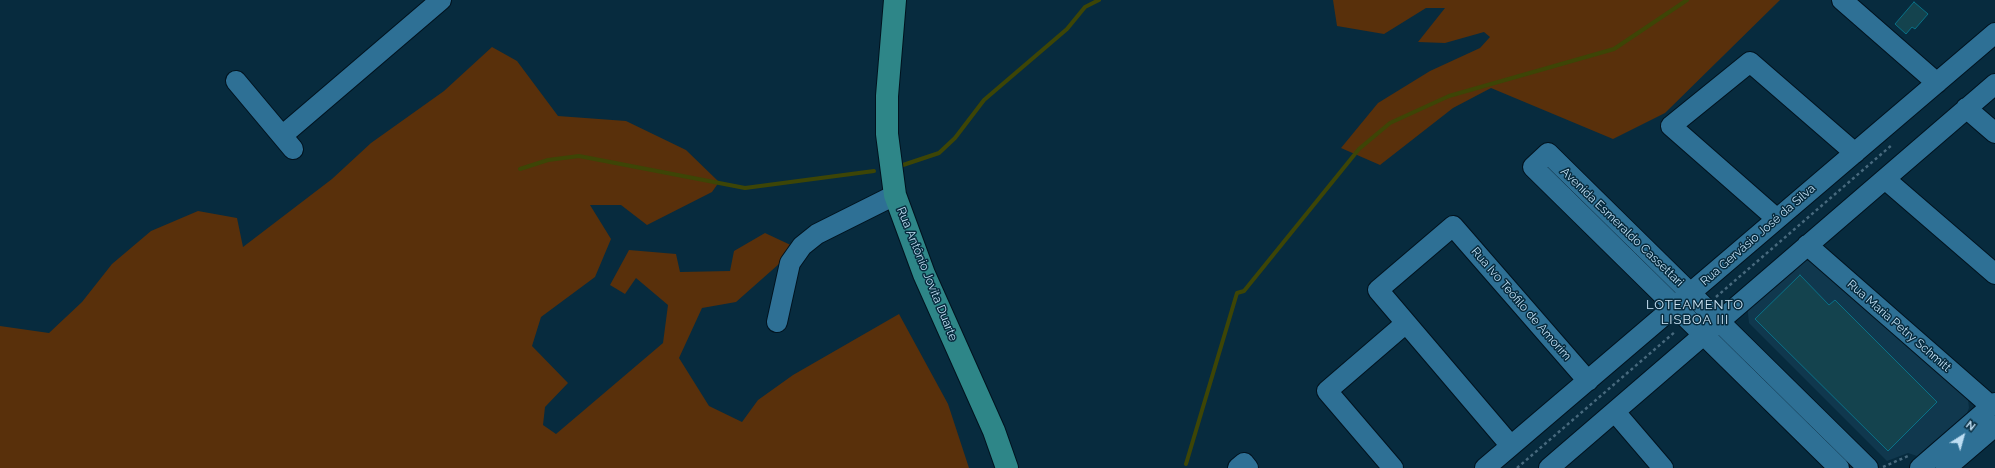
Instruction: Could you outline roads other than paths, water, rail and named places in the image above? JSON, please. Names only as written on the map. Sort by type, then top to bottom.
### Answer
[{"type":"main road","name":"Rua Antônio Jovita Duarte","points":[[895,0],[887,96],[887,134],[895,196],[924,274],[994,431],[1007,468]]},
{"type":"street","points":[[236,81],[288,142],[441,0]]},
{"type":"street","points":[[1842,0],[1937,83]]},
{"type":"street","name":"Rua Gervásio José da Silva","points":[[1485,468],[1995,33]]},
{"type":"street","points":[[1777,219],[1671,126],[1750,62],[1855,153]]},
{"type":"street","points":[[1549,468],[1995,84]]},
{"type":"street","points":[[1966,108],[1995,133]]},
{"type":"street","name":"Avenida Esmeraldo Cassettari","points":[[1839,468],[1533,167],[1548,153],[1868,468]]},
{"type":"street","points":[[1885,179],[1995,274]]},
{"type":"street","points":[[777,322],[790,263],[802,246],[817,234],[895,196]]},
{"type":"street","name":"Rua Ivo Teófilo de Amorim","points":[[1406,323],[1378,290],[1454,226],[1588,381]]},
{"type":"street","name":"Rua Maria Petry Schmitt","points":[[1807,246],[1993,404]]},
{"type":"street","points":[[1393,468],[1327,391],[1406,323],[1511,446]]},
{"type":"street","points":[[1922,466],[1993,404]]},
{"type":"street","points":[[1615,412],[1663,468]]},
{"type":"street","points":[[1946,468],[1995,426]]},
{"type":"waterway","points":[[903,165],[939,153],[955,138],[984,100],[1067,29],[1085,7],[1099,0]]},
{"type":"waterway","points":[[1186,464],[1237,293],[1244,291],[1359,149],[1390,123],[1449,96],[1614,49],[1687,0]]},
{"type":"waterway","points":[[520,169],[548,160],[579,156],[745,188],[874,171]]},
{"type":"district","name":"LOTEAMENTO LISBOA III","points":[[1695,312]]}]
